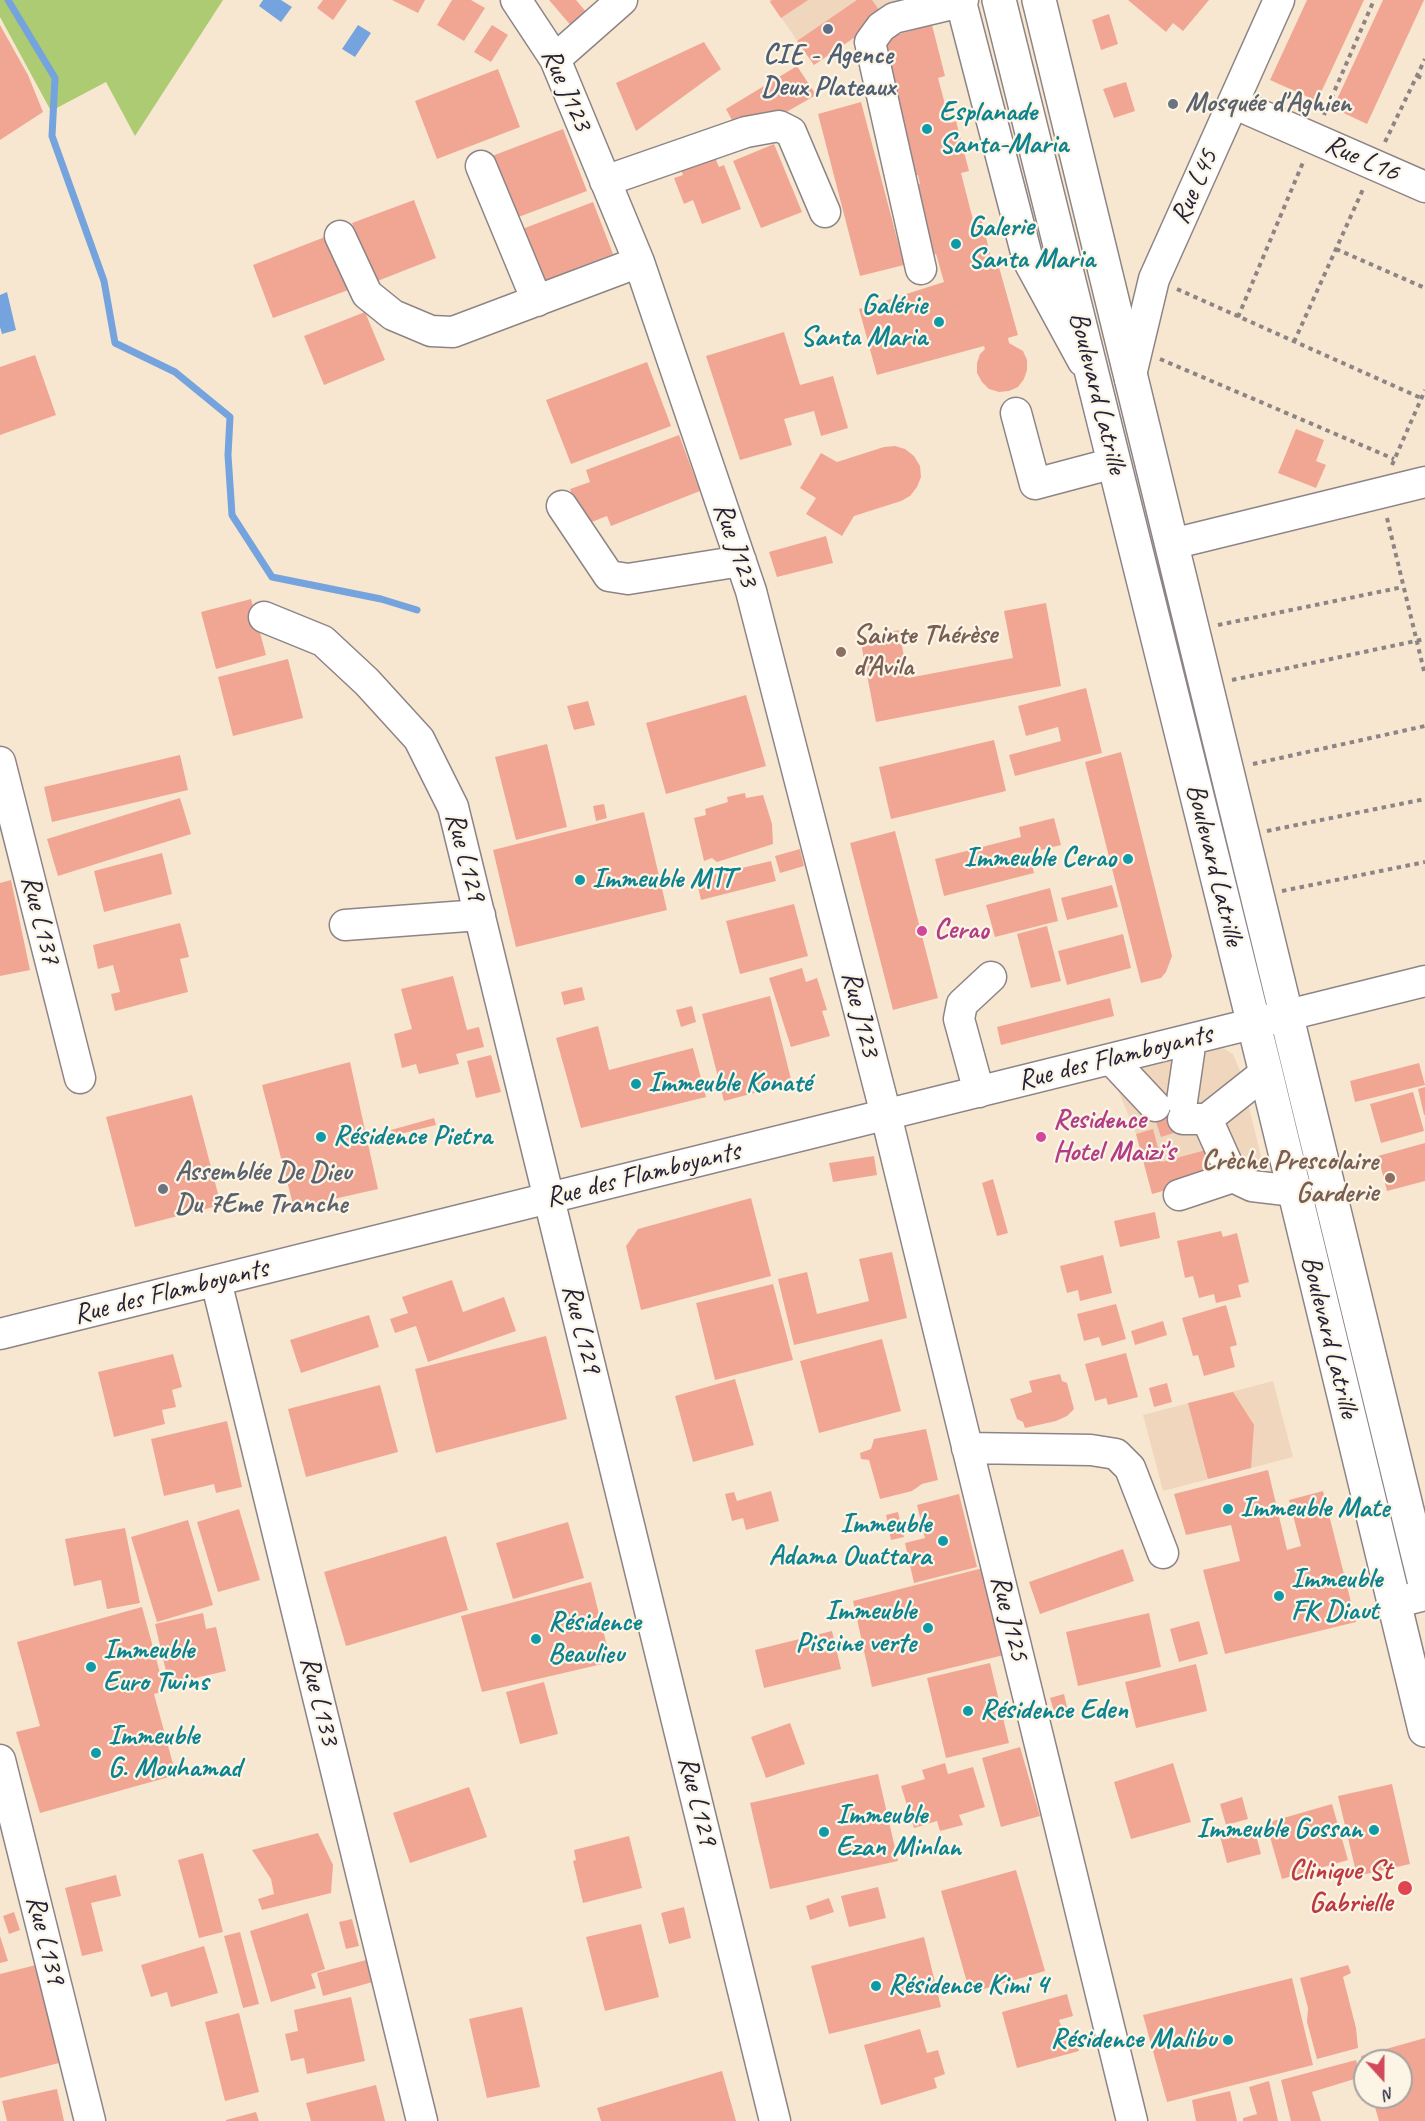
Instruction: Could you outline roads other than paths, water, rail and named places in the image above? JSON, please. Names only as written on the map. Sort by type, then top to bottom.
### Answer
[{"type":"main road","name":"Boulevard Latrille","points":[[999,0],[1425,1730]]},
{"type":"main road","name":"Boulevard Latrille","points":[[1039,0],[1133,364],[1172,544],[1425,1584]]},
{"type":"street","name":"Rue J123","points":[[516,0],[555,59],[639,262],[741,561],[754,603],[886,1115]]},
{"type":"street","points":[[555,59],[622,0]]},
{"type":"street","name":"Rue L45","points":[[1133,364],[1154,279],[1279,0]]},
{"type":"street","points":[[921,269],[870,42],[881,27],[894,18],[962,1],[1028,261],[1094,382]]},
{"type":"street","name":"Rue L16","points":[[1233,103],[1425,187]]},
{"type":"street","points":[[605,181],[727,138],[766,127],[779,126],[791,132],[825,212]]},
{"type":"street","points":[[481,166],[537,301]]},
{"type":"street","points":[[340,236],[367,294],[393,315],[431,331],[453,333],[639,262]]},
{"type":"street","points":[[1016,413],[1035,484],[1114,463]]},
{"type":"street","points":[[1172,544],[1425,482]]},
{"type":"street","points":[[562,506],[609,576],[628,579],[741,561]]},
{"type":"street","name":"Rue L129","points":[[264,617],[323,641],[367,682],[419,739],[453,807],[775,2121]]},
{"type":"street","name":"Rue L137","points":[[0,762],[80,1078]]},
{"type":"street","points":[[345,925],[480,915]]},
{"type":"street","points":[[978,1092],[959,1019],[962,1004],[991,977]]},
{"type":"street","name":"Rue des Flamboyants","points":[[0,1334],[1425,981]]},
{"type":"street","points":[[1182,1111],[1191,1039]]},
{"type":"street","points":[[1111,1059],[1182,1111],[1233,1177],[1252,1186],[1294,1191]]},
{"type":"street","points":[[1182,1111],[1265,1073]]},
{"type":"street","name":"Rue J125","points":[[886,1115],[1132,2121]]},
{"type":"street","points":[[1179,1195],[1233,1177]]},
{"type":"street","name":"Rue L133","points":[[216,1281],[422,2121]]},
{"type":"street","points":[[967,1448],[1091,1450],[1116,1454],[1130,1468],[1163,1553]]},
{"type":"street","points":[[1394,1603],[1425,1595]]},
{"type":"street","name":"Rue L139","points":[[0,1760],[90,2121]]},
{"type":"water","points":[[263,0],[281,0],[292,7],[281,22],[259,6]]},
{"type":"water","points":[[358,25],[371,33],[355,57],[342,49]]},
{"type":"water","points":[[7,292],[16,330],[2,334],[0,295]]},
{"type":"waterway","points":[[8,0],[55,78],[52,136],[104,281],[115,343],[175,372],[230,417],[228,455],[232,515],[272,577],[381,599],[417,610]]},
{"type":"place","name":"CIE - Agence Deux Plateaux","points":[[828,29]]},
{"type":"place","name":"Mosquée d'Aghien","points":[[1173,104]]},
{"type":"place","name":"Esplanade Santa-Maria","points":[[927,129]]},
{"type":"place","name":"Galerie Santa Maria","points":[[956,244]]},
{"type":"place","name":"Galérie Santa Maria","points":[[939,322]]},
{"type":"place","name":"Sainte Thérèse d’Avila","points":[[841,652]]},
{"type":"place","name":"Immeuble Cerao","points":[[1128,859]]},
{"type":"place","name":"Immeuble MTT","points":[[580,880]]},
{"type":"place","name":"Cerao","points":[[922,931]]},
{"type":"place","name":"Immeuble Konaté","points":[[636,1084]]},
{"type":"place","name":"Résidence Pietra","points":[[321,1137]]},
{"type":"place","name":"Residence Hotel Maizi's","points":[[1041,1137]]},
{"type":"place","name":"Crèche Prescolaire Garderie","points":[[1390,1178]]},
{"type":"place","name":"Assemblée De Dieu Du 7Eme Tranche","points":[[163,1189]]},
{"type":"place","name":"Immeuble Mate","points":[[1228,1509]]},
{"type":"place","name":"Immeuble Adama Ouattara","points":[[943,1541]]},
{"type":"place","name":"Immeuble FK Diaut","points":[[1279,1596]]},
{"type":"place","name":"Immeuble Piscine verte","points":[[928,1628]]},
{"type":"place","name":"Résidence Beaulieu","points":[[536,1639]]},
{"type":"place","name":"Immeuble Euro Twins","points":[[91,1667]]},
{"type":"place","name":"Résidence Eden","points":[[968,1711]]},
{"type":"place","name":"Immeuble G. Mouhamad","points":[[96,1753]]},
{"type":"place","name":"Immeuble Gossan","points":[[1374,1830]]},
{"type":"place","name":"Immeuble Ezan Minlan","points":[[824,1832]]},
{"type":"place","name":"Clinique St Gabrielle","points":[[1405,1888]]},
{"type":"place","name":"Résidence Kimi 4","points":[[876,1986]]},
{"type":"place","name":"Résidence Malibu","points":[[1228,2040]]}]
